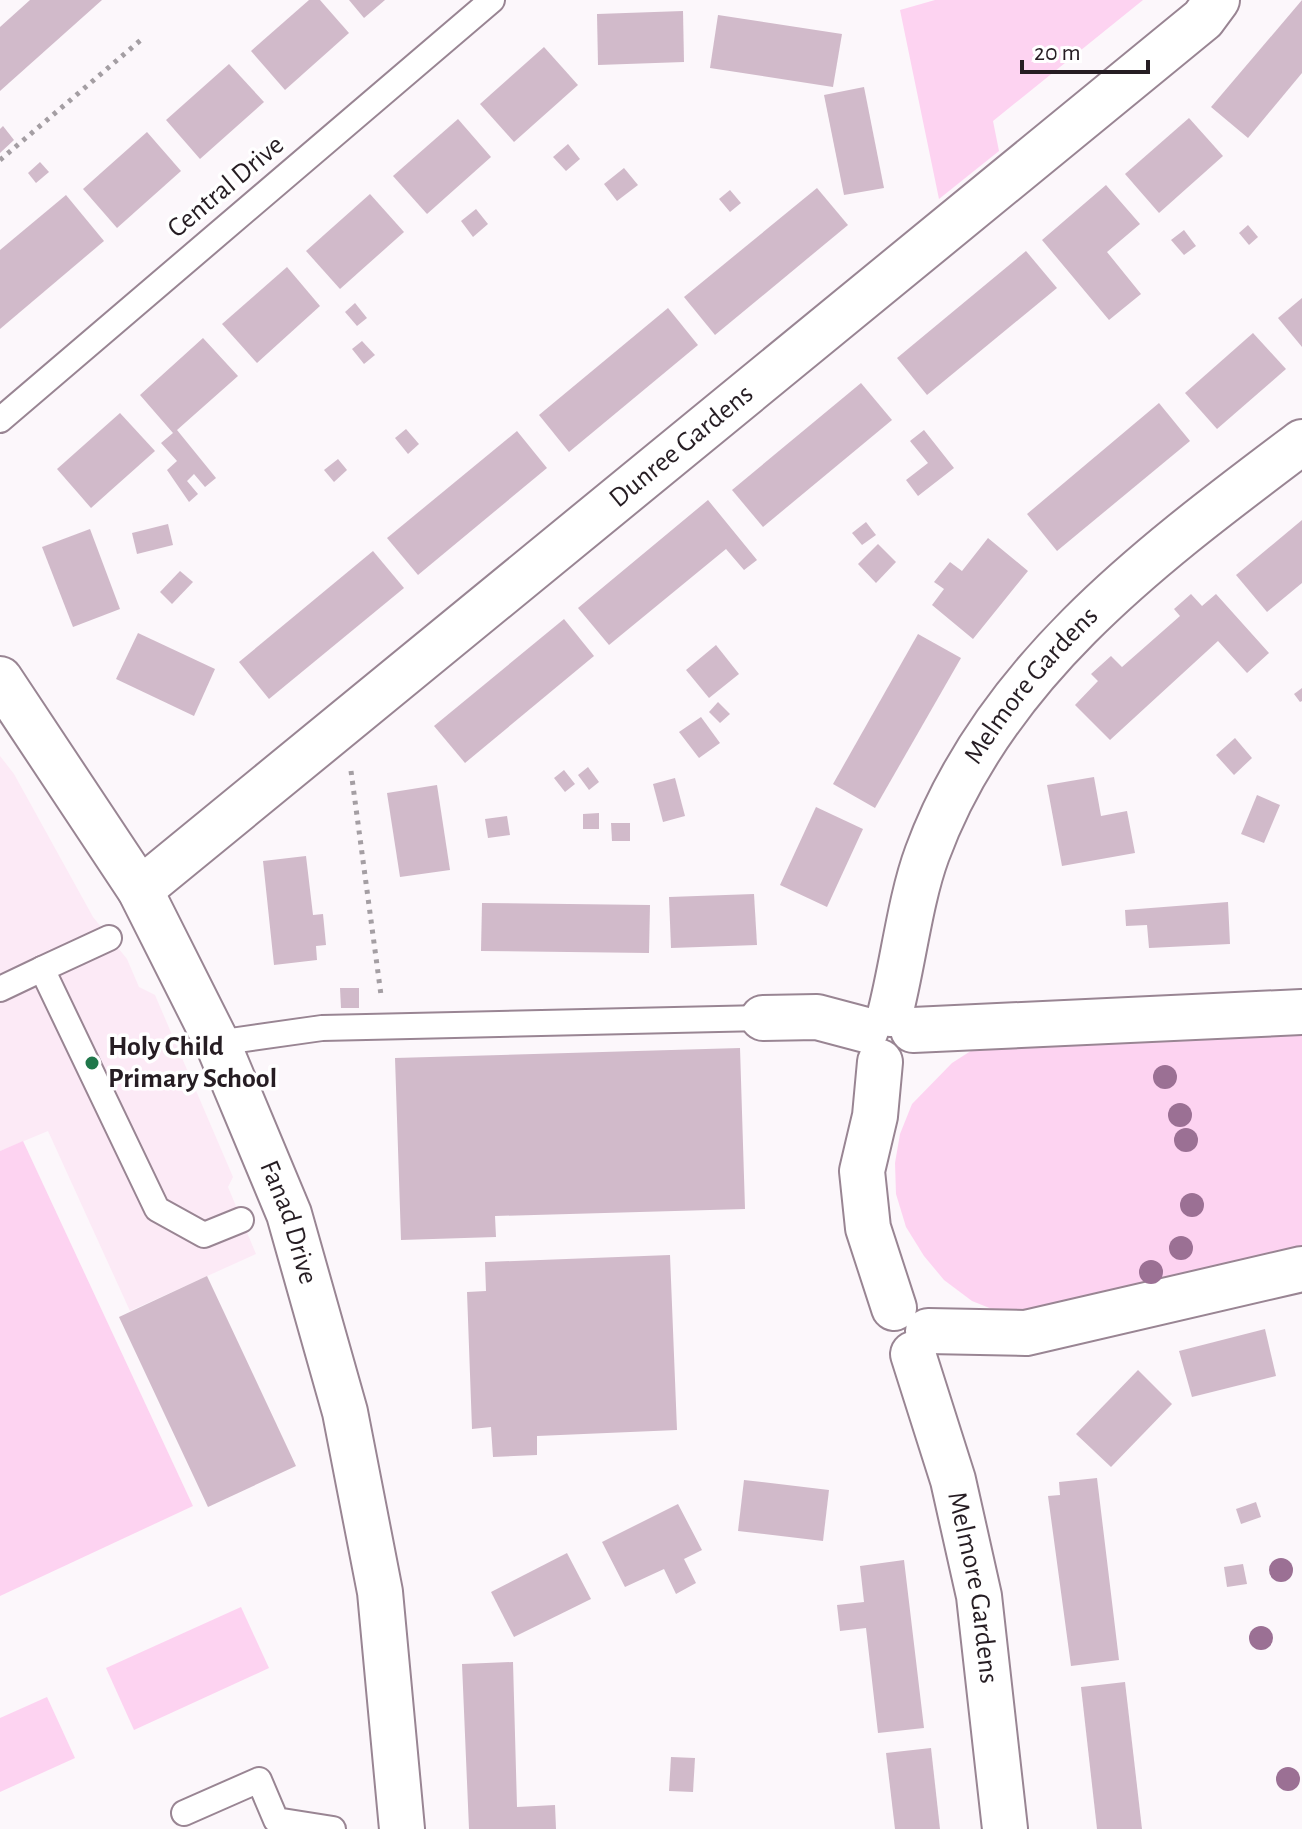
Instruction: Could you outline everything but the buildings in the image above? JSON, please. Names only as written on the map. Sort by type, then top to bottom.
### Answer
[{"type":"street","name":"Dunree Gardens","points":[[140,890],[1191,29],[1217,0]]},
{"type":"street","name":"Melmore Gardens","points":[[1005,1829],[979,1596],[953,1480],[912,1331],[868,1228],[862,1171],[875,1116],[887,1034],[926,856],[954,792],[1003,711],[1049,655],[1118,586],[1302,442]]},
{"type":"street","name":"Fanad Drive","points":[[0,679],[140,890],[217,1043],[289,1214],[345,1412],[380,1592],[402,1829]]},
{"type":"street","points":[[763,1018],[817,1017],[887,1034],[1302,1012]]},
{"type":"street","points":[[912,1331],[1026,1333],[1302,1269]]},
{"type":"lane","name":"Central Drive","points":[[0,420],[492,0]]},
{"type":"lane","points":[[0,989],[109,938]]},
{"type":"lane","points":[[42,969],[157,1209],[204,1235],[241,1220]]},
{"type":"lane","points":[[217,1043],[322,1028],[763,1018]]},
{"type":"lane","points":[[184,1813],[259,1780],[276,1820],[333,1829]]},
{"type":"path","points":[[0,160],[142,39]]},
{"type":"path","points":[[344,723],[384,1026]]},
{"type":"shaded area","points":[[935,0],[1143,0],[993,121],[999,151],[939,199],[900,10]]},
{"type":"shaded area","name":"Holy Child Primary School","points":[[0,756],[14,774],[93,917],[127,959],[139,987],[155,995],[233,1177],[228,1187],[256,1254],[130,1311],[48,1131],[0,1151]]},
{"type":"shaded area","points":[[1302,1026],[1302,1259],[1067,1315],[1002,1313],[972,1301],[944,1280],[906,1227],[896,1194],[895,1163],[900,1134],[912,1104],[952,1063],[977,1047]]},
{"type":"shaded area","points":[[23,1141],[193,1506],[0,1596],[0,1151]]},
{"type":"shaded area","points":[[241,1607],[269,1668],[134,1730],[106,1668]]},
{"type":"shaded area","points":[[47,1697],[75,1758],[0,1792],[0,1718]]},
{"type":"place","name":"Holy Child Primary School","points":[[92,1063]]}]
